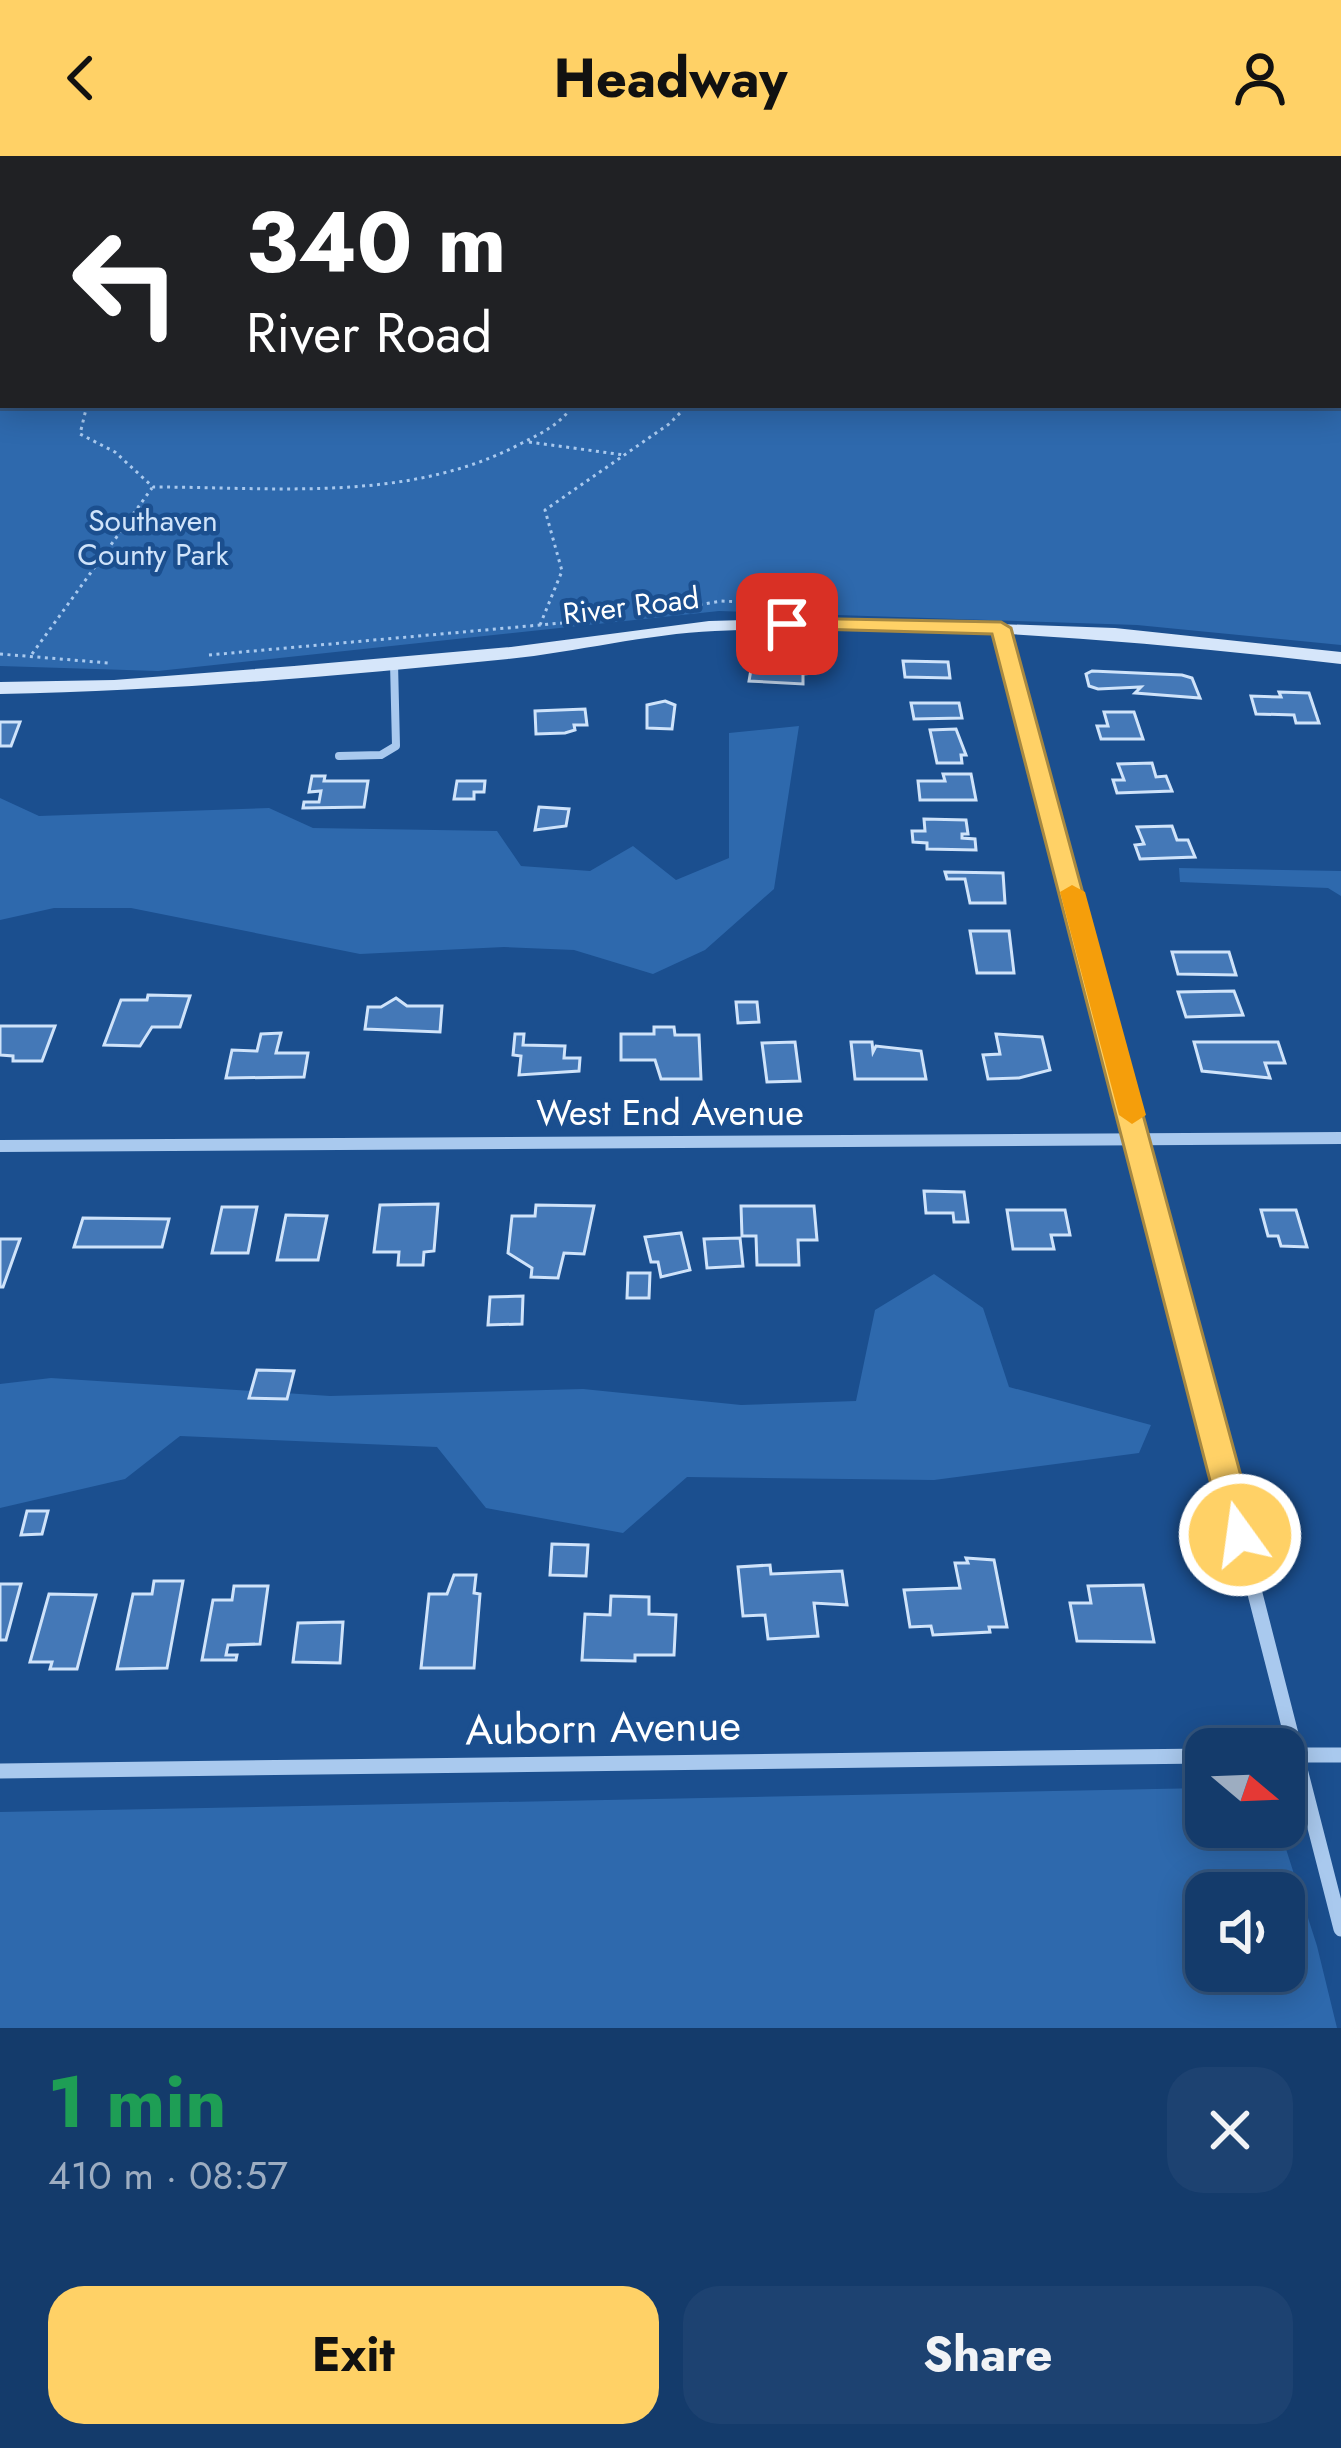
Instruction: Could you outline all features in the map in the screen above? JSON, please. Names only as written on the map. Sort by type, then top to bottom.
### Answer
[{"type":"street","name":"River Road","points":[[0,688],[114,686],[394,663],[709,626],[826,622],[1115,633],[1341,658]]},
{"type":"street","points":[[1001,628],[1139,1139],[1283,1728]]},
{"type":"street","name":"West End Avenue","points":[[0,1146],[1341,1138]]},
{"type":"street","points":[[1305,1755],[1341,1754]]},
{"type":"street","name":"Auborn Avenue","points":[[0,1771],[1185,1756]]},
{"type":"street","points":[[1305,1806],[1341,1929]]},
{"type":"lane","points":[[338,756],[381,755],[396,746],[394,663]]},
{"type":"path","points":[[86,408],[80,434],[115,452],[153,487],[320,489],[398,482],[470,466],[527,442],[568,416],[572,408]]},
{"type":"path","points":[[540,625],[562,571],[544,510],[684,408]]},
{"type":"path","points":[[527,442],[624,455]]},
{"type":"path","points":[[32,654],[153,487]]},
{"type":"green space","name":"Southaven County Park","points":[[0,408],[1341,408],[1341,645],[1137,625],[719,611],[158,671],[0,666]]},
{"type":"green space","points":[[799,726],[774,889],[705,950],[653,974],[574,950],[504,947],[360,954],[131,908],[54,908],[0,920],[0,798],[39,816],[269,808],[313,828],[497,831],[521,866],[590,871],[633,846],[676,880],[729,858],[729,733]]},
{"type":"green space","points":[[1179,868],[1341,871],[1341,896],[1328,888],[1180,882]]},
{"type":"green space","points":[[934,1274],[983,1308],[1009,1387],[1151,1425],[1139,1453],[934,1480],[687,1477],[623,1533],[486,1508],[437,1447],[180,1436],[125,1479],[0,1508],[0,1384],[51,1378],[330,1396],[583,1389],[741,1405],[856,1401],[875,1310]]},
{"type":"green space","points":[[1185,1788],[1185,1848],[1286,1848],[1293,1872],[1185,1872],[1185,1992],[1305,1992],[1305,1908],[1337,2028],[0,2028],[0,1812]]},
{"type":"building","points":[[753,658],[814,658],[815,673],[803,674],[803,684],[749,681]]},
{"type":"building","points":[[903,661],[948,662],[950,678],[905,677]]},
{"type":"building","points":[[1086,674],[1182,675],[1192,678],[1200,698],[1135,693],[1141,687],[1098,689],[1089,686]]},
{"type":"building","points":[[1279,692],[1309,693],[1319,723],[1296,723],[1294,715],[1256,714],[1251,696],[1281,697]]},
{"type":"building","points":[[665,701],[675,705],[672,729],[647,728],[647,705]]},
{"type":"building","points":[[911,703],[959,703],[962,718],[914,719]]},
{"type":"building","points":[[585,709],[587,725],[574,725],[575,730],[565,733],[536,734],[535,711]]},
{"type":"building","points":[[1104,712],[1134,712],[1143,739],[1101,739],[1097,726],[1108,726]]},
{"type":"building","points":[[0,722],[20,722],[11,746],[0,746]]},
{"type":"building","points":[[956,729],[966,755],[961,755],[962,763],[937,763],[930,730]]},
{"type":"building","points":[[1152,763],[1156,777],[1166,776],[1172,791],[1117,793],[1113,780],[1124,780],[1118,764]]},
{"type":"building","points":[[943,774],[971,774],[976,800],[920,800],[918,781],[945,781]]},
{"type":"building","points":[[312,776],[325,776],[324,781],[368,781],[364,807],[303,808],[304,802],[319,802],[321,791],[309,792]]},
{"type":"building","points":[[457,781],[485,781],[484,792],[474,792],[474,799],[454,799]]},
{"type":"building","points":[[539,807],[569,809],[566,826],[535,830]]},
{"type":"building","points":[[924,819],[966,820],[968,834],[962,838],[975,839],[976,850],[927,849],[927,843],[913,842],[912,831],[925,831]]},
{"type":"building","points":[[1172,826],[1177,840],[1188,840],[1195,857],[1140,859],[1135,845],[1144,844],[1137,827]]},
{"type":"building","points":[[945,872],[1003,873],[1005,903],[970,903],[965,879],[947,879]]},
{"type":"building","points":[[970,931],[1009,931],[1014,973],[977,973]]},
{"type":"building","points":[[1172,952],[1229,952],[1236,975],[1178,974]]},
{"type":"building","points":[[1234,991],[1243,1015],[1186,1017],[1178,992]]},
{"type":"building","points":[[148,995],[190,996],[180,1027],[152,1027],[140,1046],[104,1045],[121,1000],[147,1000]]},
{"type":"building","points":[[396,998],[407,1006],[442,1006],[440,1032],[365,1029],[368,1007],[381,1007]]},
{"type":"building","points":[[736,1002],[757,1002],[759,1022],[738,1023]]},
{"type":"building","points":[[0,1026],[55,1026],[42,1061],[13,1061],[13,1056],[0,1055]]},
{"type":"building","points":[[654,1027],[674,1027],[675,1035],[699,1035],[701,1079],[661,1079],[655,1060],[621,1060],[621,1034],[654,1034]]},
{"type":"building","points":[[281,1033],[276,1053],[308,1053],[304,1077],[226,1078],[232,1050],[257,1051],[261,1034]]},
{"type":"building","points":[[515,1034],[524,1034],[523,1045],[565,1046],[564,1058],[580,1058],[579,1071],[519,1075],[521,1056],[513,1055]]},
{"type":"building","points":[[996,1034],[1042,1037],[1050,1070],[988,1079],[983,1055],[1000,1054]]},
{"type":"building","points":[[795,1042],[800,1081],[767,1082],[762,1043]]},
{"type":"building","points":[[851,1042],[872,1042],[873,1052],[876,1046],[921,1051],[926,1079],[855,1079]]},
{"type":"building","points":[[1194,1042],[1278,1042],[1285,1063],[1265,1063],[1270,1078],[1202,1071]]},
{"type":"building","points":[[924,1191],[964,1192],[968,1222],[954,1222],[953,1213],[926,1213]]},
{"type":"building","points":[[438,1204],[434,1251],[424,1252],[423,1265],[398,1265],[399,1252],[374,1252],[380,1205]]},
{"type":"building","points":[[536,1205],[594,1206],[584,1254],[564,1253],[558,1278],[531,1277],[532,1268],[508,1253],[512,1216],[535,1216]]},
{"type":"building","points":[[741,1206],[814,1206],[817,1240],[798,1240],[799,1265],[757,1265],[756,1236],[742,1236]]},
{"type":"building","points":[[222,1207],[257,1207],[248,1253],[212,1253]]},
{"type":"building","points":[[1007,1210],[1065,1210],[1070,1235],[1051,1235],[1054,1249],[1013,1249]]},
{"type":"building","points":[[1261,1210],[1296,1210],[1307,1247],[1281,1246],[1278,1236],[1268,1236]]},
{"type":"building","points":[[286,1215],[327,1216],[318,1260],[277,1260]]},
{"type":"building","points":[[83,1218],[169,1219],[162,1247],[74,1247]]},
{"type":"building","points":[[681,1233],[690,1270],[661,1277],[658,1262],[651,1262],[645,1237]]},
{"type":"building","points":[[740,1238],[743,1266],[707,1268],[704,1239]]},
{"type":"building","points":[[0,1239],[20,1239],[3,1287],[0,1287]]},
{"type":"building","points":[[628,1273],[650,1273],[649,1298],[627,1298]]},
{"type":"building","points":[[523,1296],[522,1324],[488,1325],[490,1297]]},
{"type":"building","points":[[257,1370],[294,1371],[287,1399],[249,1398]]},
{"type":"building","points":[[27,1511],[48,1511],[42,1534],[21,1535]]},
{"type":"building","points":[[552,1544],[588,1545],[586,1576],[550,1575]]},
{"type":"building","points":[[966,1558],[994,1560],[1007,1627],[933,1635],[931,1626],[910,1627],[904,1590],[960,1588],[955,1563],[968,1563]]},
{"type":"building","points":[[770,1565],[771,1574],[842,1571],[847,1605],[814,1603],[818,1636],[768,1639],[765,1615],[743,1616],[738,1567]]},
{"type":"building","points":[[454,1575],[476,1575],[474,1593],[480,1594],[474,1668],[421,1668],[429,1594],[447,1594]]},
{"type":"building","points":[[154,1581],[183,1581],[167,1668],[117,1669],[133,1594],[152,1594]]},
{"type":"building","points":[[0,1584],[21,1584],[6,1640],[0,1640]]},
{"type":"building","points":[[1143,1585],[1154,1642],[1077,1641],[1070,1603],[1091,1603],[1088,1586]]},
{"type":"building","points":[[234,1586],[268,1586],[260,1644],[228,1645],[226,1655],[237,1655],[236,1660],[202,1660],[213,1600],[232,1600]]},
{"type":"building","points":[[49,1594],[96,1595],[77,1669],[50,1669],[52,1662],[30,1662]]},
{"type":"building","points":[[611,1596],[649,1597],[649,1614],[676,1615],[674,1655],[635,1655],[635,1661],[582,1660],[585,1614],[610,1615]]},
{"type":"building","points":[[343,1622],[340,1663],[293,1662],[298,1623]]},
{"type":"slow traffic","points":[[1072,892],[1132,1115]]},
{"type":"route","points":[[787,624],[1001,628],[1240,1535]]}]
